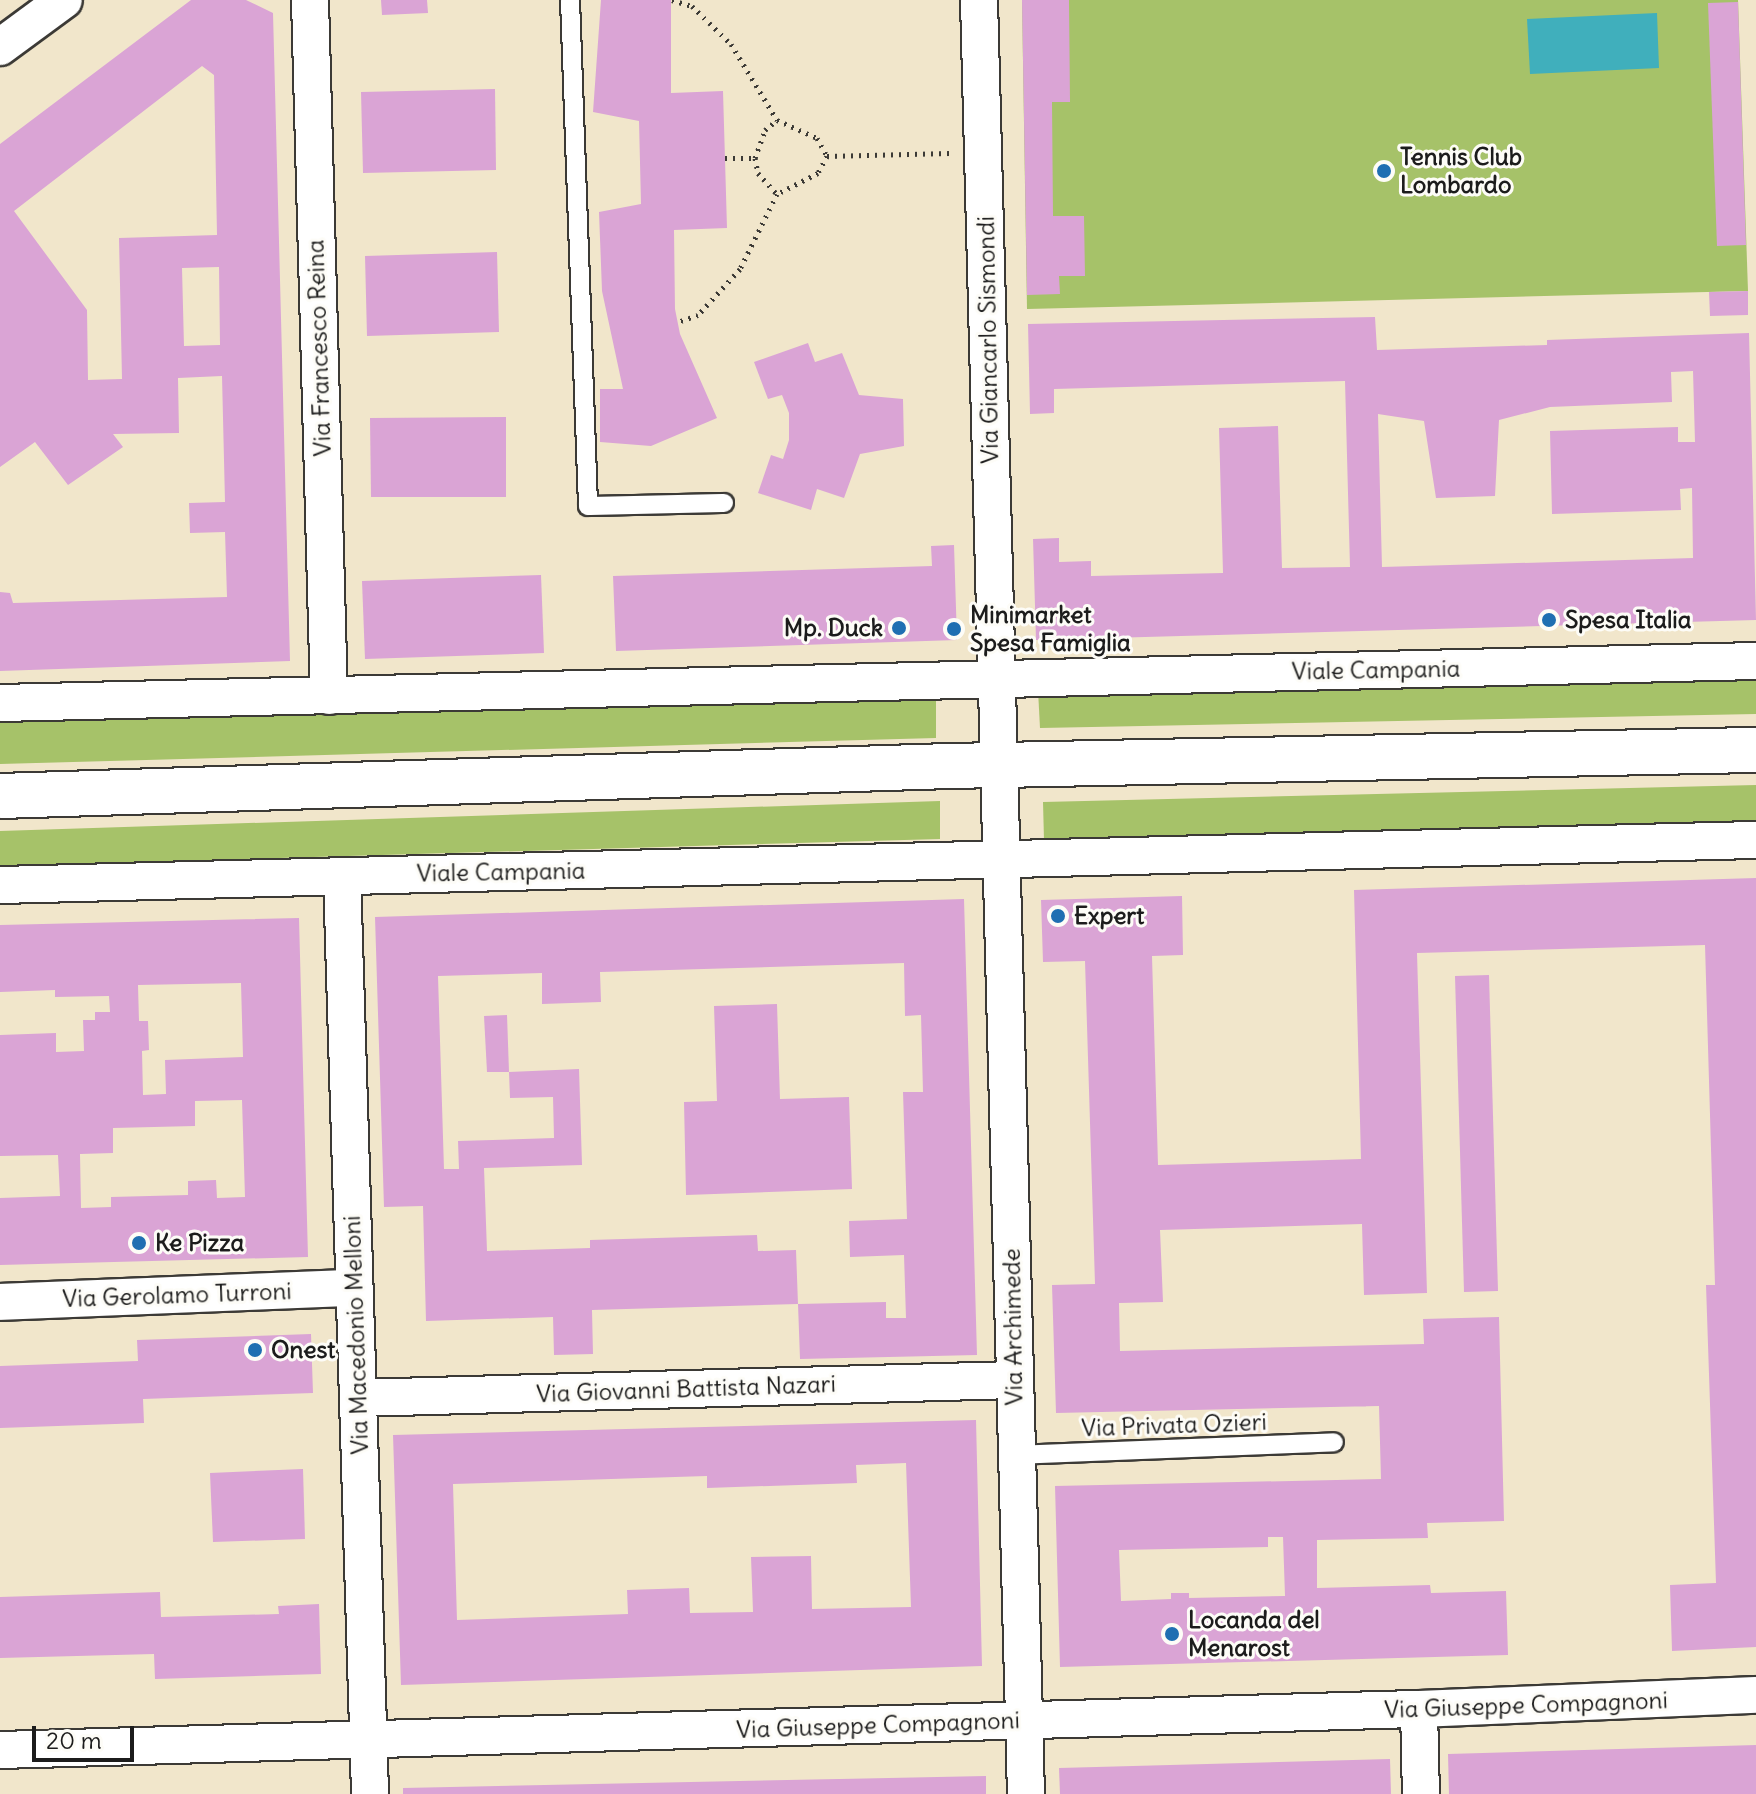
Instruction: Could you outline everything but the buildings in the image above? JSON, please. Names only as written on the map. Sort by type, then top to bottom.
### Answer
[{"type":"main road","points":[[0,796],[999,765],[1756,750]]},
{"type":"street","points":[[0,47],[64,0]]},
{"type":"street","name":"Via Francesco Reina","points":[[310,0],[329,696]]},
{"type":"street","name":"Via Giancarlo Sismondi","points":[[979,0],[997,680]]},
{"type":"street","name":"Viale Campania","points":[[0,703],[1756,661]]},
{"type":"street","points":[[997,680],[1002,861]]},
{"type":"street","name":"Viale Campania","points":[[0,885],[1756,840]]},
{"type":"street","name":"Via Archimede","points":[[1002,861],[1026,1794]]},
{"type":"street","name":"Via Macedonio Melloni","points":[[342,876],[370,1794]]},
{"type":"street","name":"Via Gerolamo Turroni","points":[[0,1302],[354,1288]]},
{"type":"street","name":"Via Giovanni Battista Nazari","points":[[358,1398],[1015,1380]]},
{"type":"street","name":"Via Giuseppe Compagnoni","points":[[0,1750],[1419,1709],[1756,1695]]},
{"type":"street","points":[[1419,1709],[1421,1794]]},
{"type":"lane","points":[[570,0],[588,506],[724,503]]},
{"type":"lane","name":"Via Privata Ozieri","points":[[1017,1455],[1334,1442]]},
{"type":"path","points":[[672,0],[692,6],[731,44],[777,120],[817,138],[827,156]]},
{"type":"path","points":[[777,120],[765,130],[755,158],[758,173],[777,194]]},
{"type":"path","points":[[827,156],[951,153]]},
{"type":"path","points":[[678,322],[698,315],[740,269],[777,194],[818,173],[827,156]]},
{"type":"path","points":[[725,158],[755,158]]},
{"type":"green space","name":"Tennis Club Lombardo","points":[[1022,0],[1738,0],[1748,291],[1027,309]]},
{"type":"green space","points":[[1756,673],[1756,714],[1040,728],[1038,690]]},
{"type":"green space","points":[[936,697],[936,738],[0,764],[0,722]]},
{"type":"green space","points":[[1756,785],[1756,825],[1044,840],[1043,802]]},
{"type":"green space","points":[[940,801],[940,839],[0,866],[0,831]]},
{"type":"water","points":[[1657,13],[1659,68],[1530,74],[1527,19]]},
{"type":"place","name":"Tennis Club Lombardo","points":[[1384,171]]},
{"type":"place","name":"Spesa Italia","points":[[1549,620]]},
{"type":"place","name":"Mp. Duck","points":[[899,628]]},
{"type":"place","name":"Minimarket Spesa Famiglia","points":[[954,629]]},
{"type":"place","name":"Expert","points":[[1058,916]]},
{"type":"place","name":"Ke Pizza","points":[[139,1243]]},
{"type":"place","name":"Onest","points":[[255,1350]]},
{"type":"place","name":"Locanda del Menarost","points":[[1172,1634]]}]
